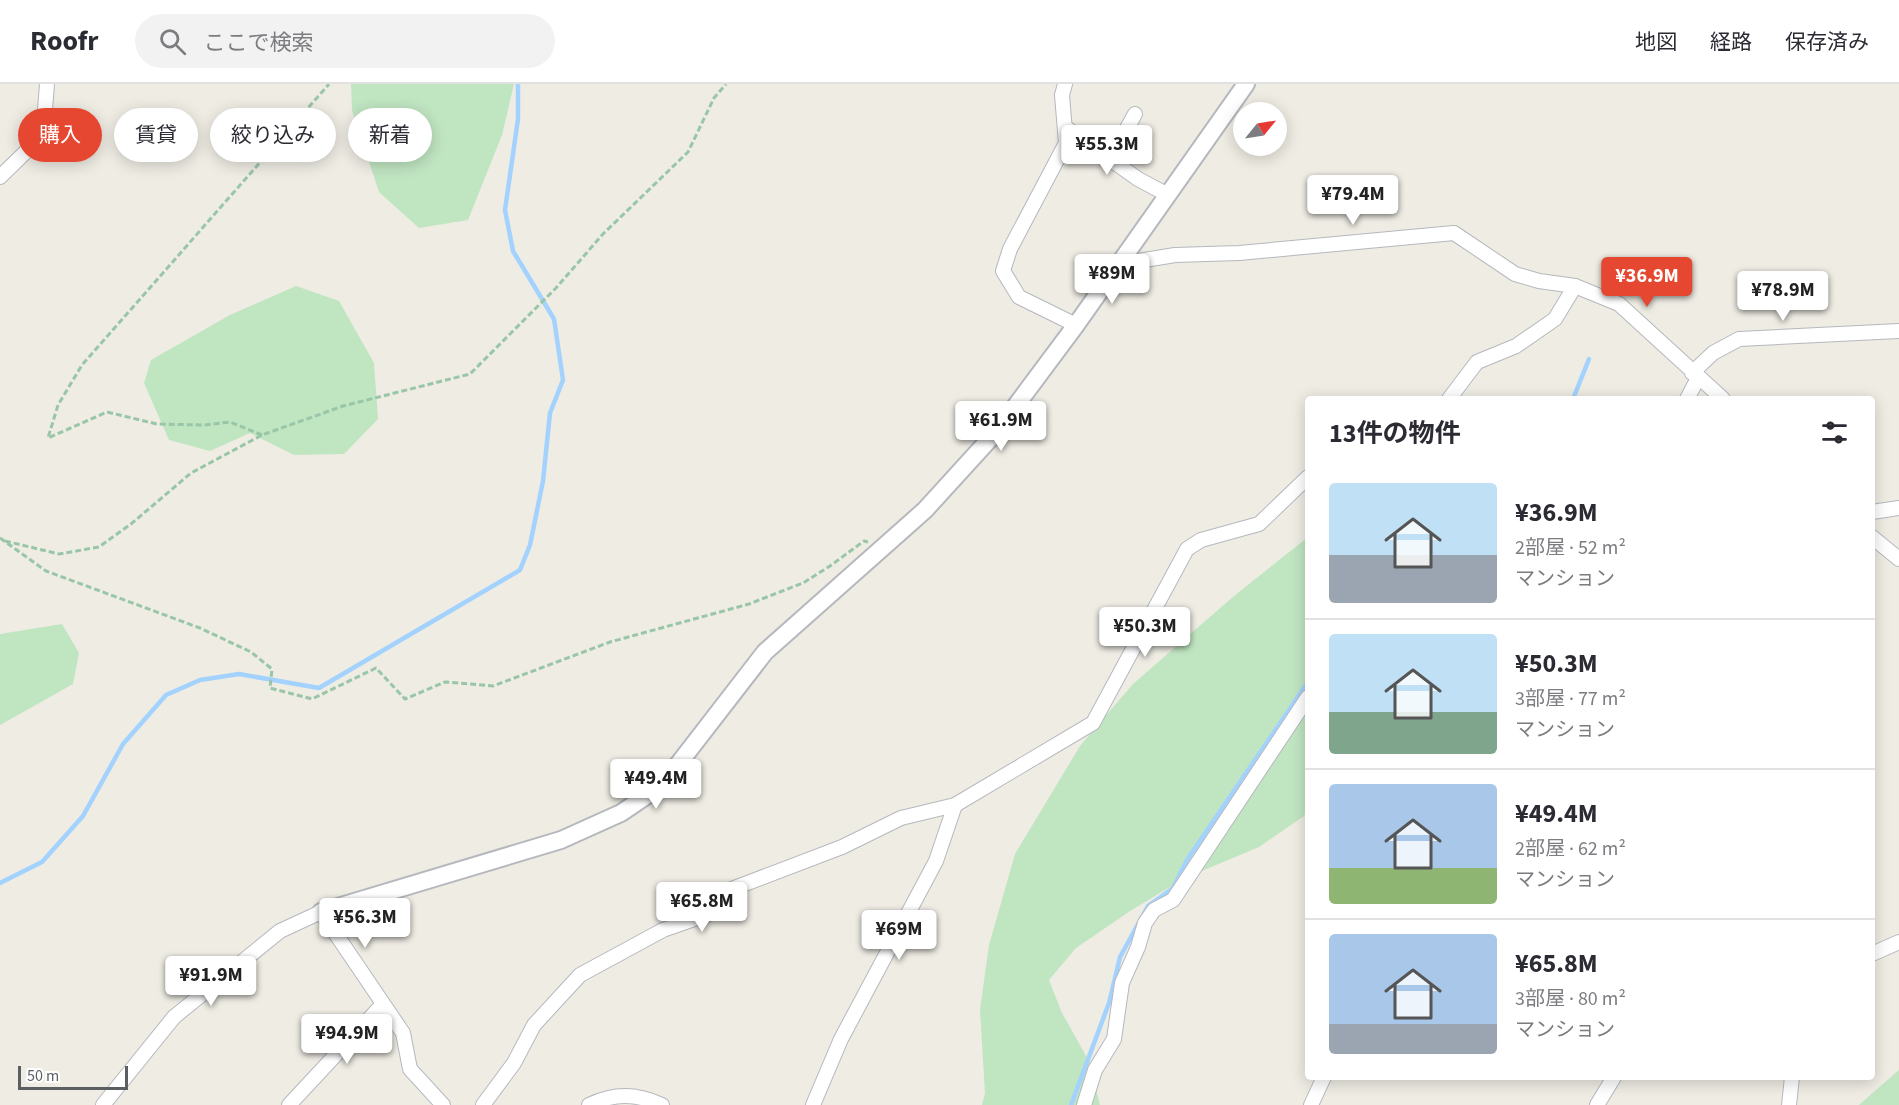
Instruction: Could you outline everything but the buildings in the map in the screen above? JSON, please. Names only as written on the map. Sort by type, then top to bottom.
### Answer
[{"type":"street","points":[[0,177],[43,135],[47,84]]},
{"type":"street","points":[[1065,84],[1062,95],[1066,143],[1010,249],[1003,271],[1019,297],[1077,325]]},
{"type":"street","points":[[103,1105],[174,1017],[280,931],[321,912],[561,840],[621,813],[646,796],[673,771],[765,652],[887,544],[968,465],[997,432],[1077,325],[1246,84]]},
{"type":"street","points":[[1110,159],[1135,114]]},
{"type":"street","points":[[1065,127],[1138,179],[1168,195]]},
{"type":"street","points":[[1120,264],[1175,255],[1239,253],[1454,233],[1515,274],[1539,281],[1575,286],[1619,304],[1719,396]]},
{"type":"street","points":[[1451,396],[1477,362],[1516,345],[1555,318],[1575,286]]},
{"type":"street","points":[[1688,396],[1695,376],[1713,353],[1739,339],[1899,331]]},
{"type":"street","points":[[483,1105],[514,1063],[534,1025],[580,975],[663,930],[706,915],[729,890],[842,848],[901,818],[956,805],[1093,723],[1187,549],[1201,540],[1260,524],[1305,480]]},
{"type":"street","points":[[1875,512],[1899,508]]},
{"type":"street","points":[[1875,539],[1899,559]]},
{"type":"street","points":[[1084,1105],[1095,1070],[1114,1039],[1122,983],[1138,947],[1144,923],[1154,910],[1173,900],[1305,702]]},
{"type":"street","points":[[813,1105],[871,980],[936,861],[956,805]]},
{"type":"street","points":[[321,912],[403,1033],[410,1069],[443,1105]]},
{"type":"street","points":[[1875,953],[1899,942]]},
{"type":"street","points":[[289,1105],[383,1004]]},
{"type":"street","points":[[1311,1105],[1323,1080]]},
{"type":"street","points":[[1597,1105],[1612,1080]]},
{"type":"street","points":[[1789,1105],[1792,1080]]},
{"type":"street","points":[[589,1105],[610,1095],[645,1097],[662,1105]]},
{"type":"path","points":[[262,435],[230,422],[204,425],[157,424],[107,412],[48,438],[58,405],[82,365],[329,84]]},
{"type":"path","points":[[2,539],[59,554],[99,547],[131,524],[191,473],[262,435],[343,406],[470,374],[550,294],[603,234],[688,152],[714,98],[726,84]]},
{"type":"path","points":[[2,539],[46,571],[200,628],[250,652],[272,669],[270,688],[312,699],[376,668],[405,699],[445,682],[493,686],[610,642],[749,604],[802,583],[830,567],[864,541],[887,544]]},
{"type":"green space","points":[[351,84],[514,84],[502,135],[468,220],[419,228],[379,192],[369,162],[432,162],[432,108],[352,108]]},
{"type":"green space","points":[[296,286],[339,301],[374,363],[378,419],[344,454],[294,455],[250,433],[210,451],[169,440],[144,383],[151,360],[230,315]]},
{"type":"green space","points":[[1305,539],[1304,816],[1259,847],[1185,878],[1130,911],[1076,948],[1049,980],[1062,1013],[1090,1063],[1100,1105],[982,1105],[985,1093],[980,1010],[989,945],[1015,854],[1080,746],[1133,684],[1234,596]]},
{"type":"green space","points":[[62,624],[79,653],[73,684],[0,725],[0,634]]},
{"type":"green space","points":[[1899,1070],[1899,1105],[1859,1105]]},
{"type":"waterway","points":[[0,883],[42,862],[83,816],[123,744],[166,695],[200,680],[239,674],[319,688],[520,570],[530,545],[543,481],[550,413],[563,380],[554,319],[513,251],[505,210],[518,119],[518,84]]},
{"type":"waterway","points":[[1574,396],[1589,359]]},
{"type":"waterway","points":[[1071,1105],[1109,1003],[1120,957],[1148,906],[1173,888],[1187,860],[1305,686]]}]
